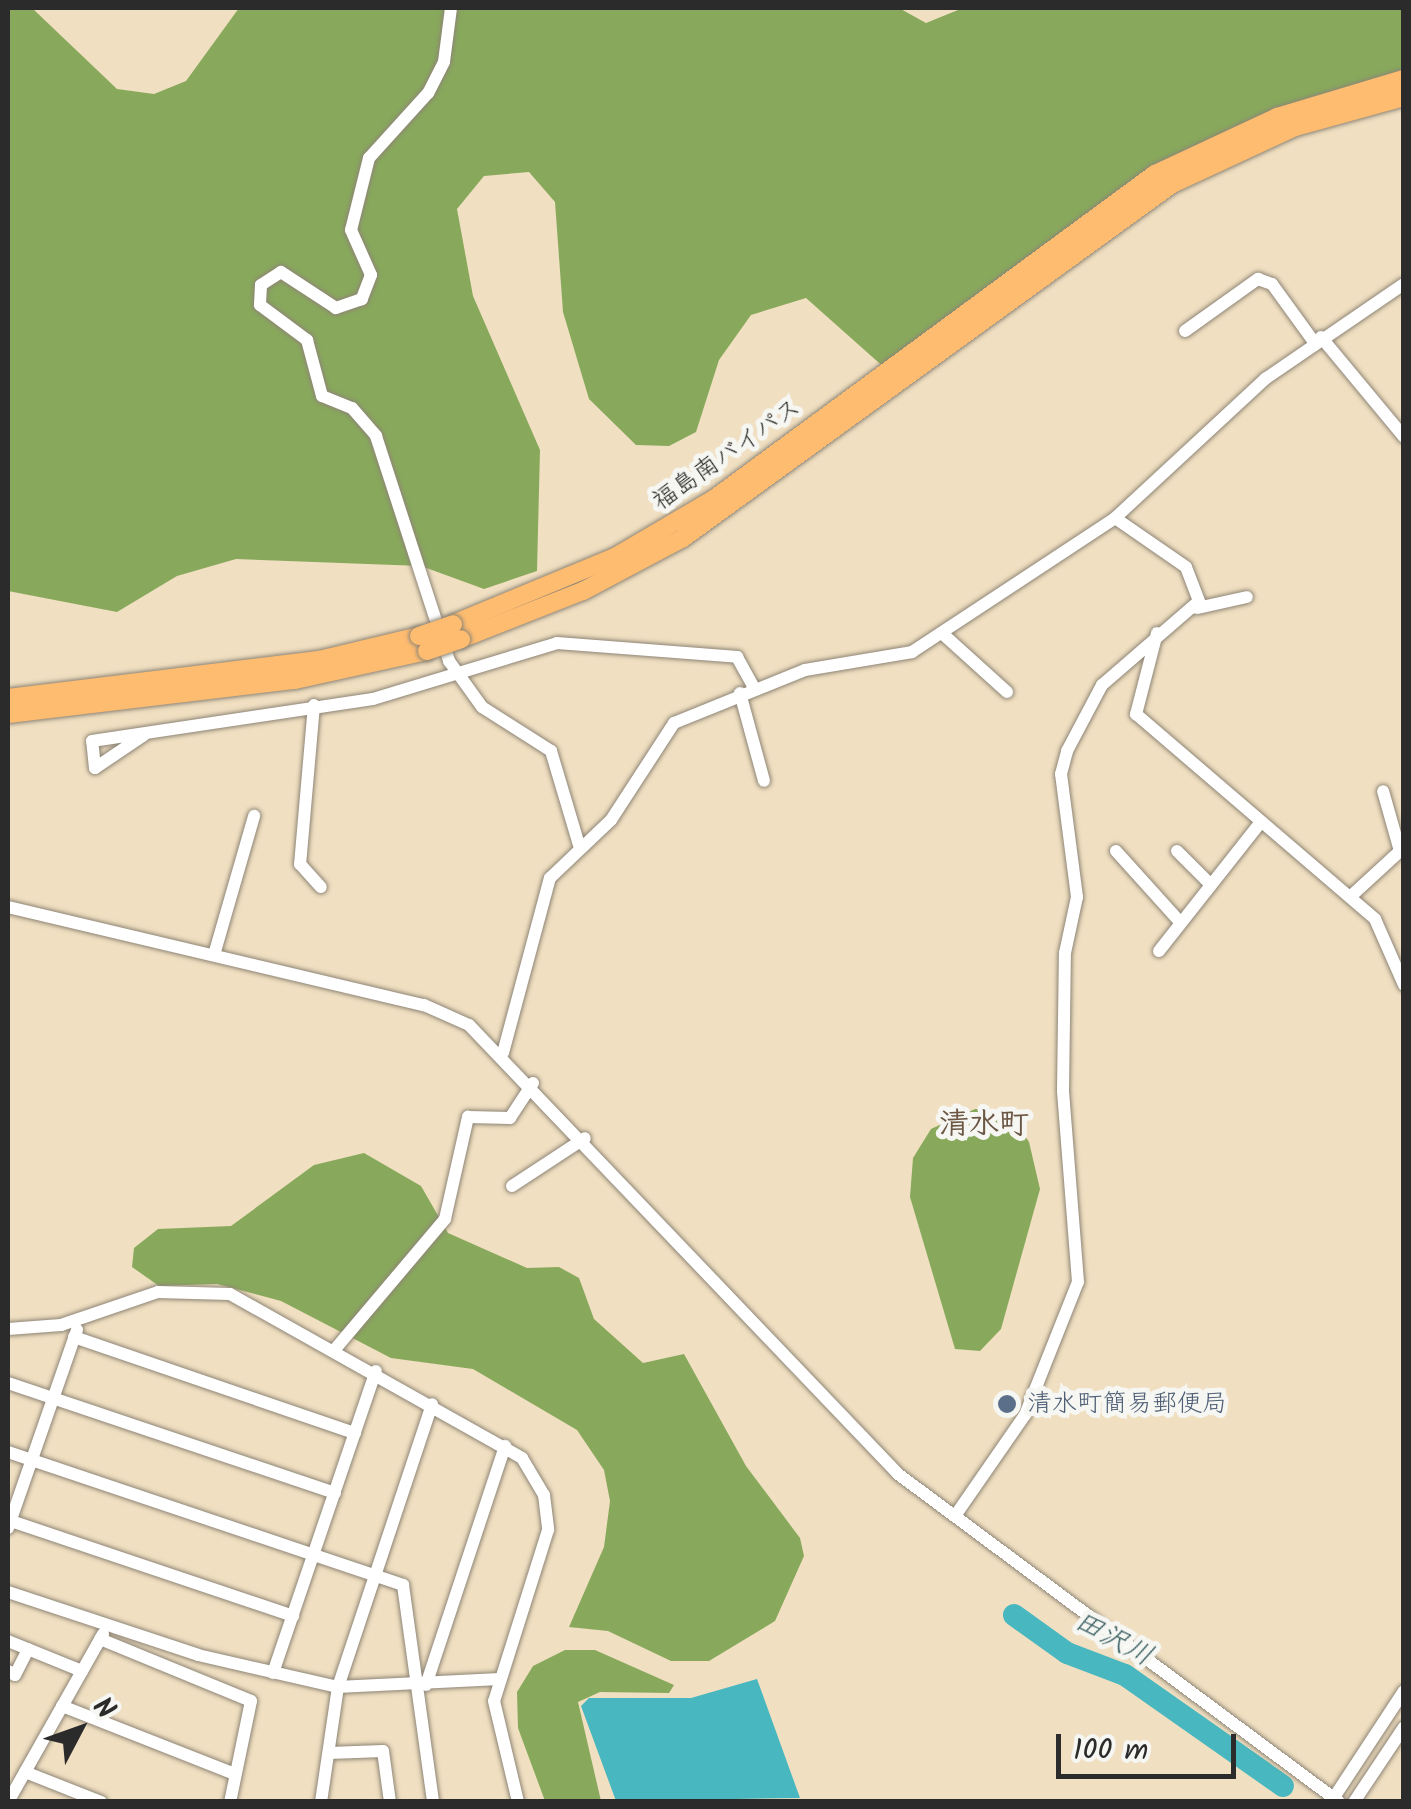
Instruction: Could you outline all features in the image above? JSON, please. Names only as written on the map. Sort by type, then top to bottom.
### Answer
[{"type":"highway","name":"福島南バイパス","points":[[457,632],[615,557],[714,500],[1154,174],[1277,117],[1404,79]]},
{"type":"highway","name":"福島南バイパス","points":[[8,714],[295,680],[583,591],[682,538],[1172,184],[1295,127],[1404,97]]},
{"type":"highway","name":"福島南バイパス","points":[[8,698],[284,665],[423,643]]},
{"type":"street","points":[[451,8],[444,62],[428,93],[369,158],[351,230],[371,275],[362,298],[336,308],[281,272],[260,295],[274,321],[307,340],[322,396],[363,417],[386,454],[417,580],[455,670],[482,707],[551,751],[579,845]]},
{"type":"street","points":[[1185,331],[1258,279],[1272,284],[1404,437]]},
{"type":"street","points":[[504,1053],[546,886],[579,845],[611,820],[674,723],[747,691],[900,656],[944,635],[1115,518],[1318,339],[1404,284]]},
{"type":"street","points":[[1115,518],[1186,567],[1197,608]]},
{"type":"street","points":[[955,1516],[1025,1414],[1078,1282],[1062,1052],[1076,897],[1060,774],[1102,685],[1157,630],[1197,608],[1246,597]]},
{"type":"street","points":[[1157,630],[1136,714],[1350,897],[1383,931],[1404,985]]},
{"type":"street","points":[[944,635],[1008,692]]},
{"type":"street","points":[[144,734],[383,696],[455,670],[557,643],[737,657],[764,780]]},
{"type":"street","points":[[314,705],[300,864],[321,887]]},
{"type":"street","points":[[1350,897],[1400,851],[1384,790]]},
{"type":"street","points":[[214,956],[254,816]]},
{"type":"street","points":[[1159,951],[1261,822]]},
{"type":"street","points":[[1116,851],[1180,922]]},
{"type":"street","points":[[1177,851],[1209,883]]},
{"type":"street","points":[[8,907],[424,1005],[504,1053],[842,1417],[955,1516],[1334,1800],[1404,1691]]},
{"type":"street","points":[[336,1348],[445,1219],[468,1118],[510,1118],[533,1083]]},
{"type":"street","points":[[512,1186],[585,1138]]},
{"type":"street","points":[[8,1329],[81,1318],[139,1296],[212,1292],[255,1302],[504,1446],[537,1479],[548,1530],[499,1679],[496,1736],[518,1802]]},
{"type":"street","points":[[81,1318],[8,1523],[293,1616]]},
{"type":"street","points":[[74,1337],[355,1433]]},
{"type":"street","points":[[274,1673],[376,1372]]},
{"type":"street","points":[[8,1384],[334,1493]]},
{"type":"street","points":[[321,1802],[338,1687],[432,1404]]},
{"type":"street","points":[[422,1684],[504,1446]]},
{"type":"street","points":[[8,1452],[403,1585],[422,1684],[433,1802]]},
{"type":"street","points":[[8,1592],[274,1673],[338,1687],[499,1679]]},
{"type":"street","points":[[8,1802],[108,1625]]},
{"type":"street","points":[[100,1640],[251,1701],[230,1802]]},
{"type":"street","points":[[8,1641],[82,1671]]},
{"type":"street","points":[[8,1672],[15,1675],[28,1650]]},
{"type":"street","points":[[62,1706],[236,1774]]},
{"type":"street","points":[[1354,1802],[1404,1727]]},
{"type":"street","points":[[329,1753],[383,1750],[390,1802]]},
{"type":"street","points":[[25,1772],[101,1802]]},
{"type":"green space","points":[[8,8],[32,8],[117,89],[154,94],[186,81],[239,8],[899,8],[926,23],[963,8],[1403,8],[1403,74],[1161,168],[887,370],[806,298],[751,315],[719,360],[696,432],[669,446],[636,445],[589,399],[563,312],[555,202],[529,172],[484,176],[457,209],[473,296],[540,450],[537,571],[484,589],[421,566],[236,559],[177,576],[117,612],[8,591]]},
{"type":"green space","points":[[975,1109],[1008,1111],[1029,1142],[1040,1189],[1001,1329],[980,1351],[955,1349],[910,1197],[913,1158],[931,1129]]},
{"type":"green space","points":[[364,1153],[421,1186],[448,1233],[527,1268],[559,1267],[579,1278],[594,1319],[643,1363],[684,1354],[746,1466],[800,1538],[804,1556],[775,1621],[709,1661],[671,1661],[608,1631],[569,1627],[604,1547],[610,1501],[604,1470],[577,1430],[473,1369],[391,1358],[281,1301],[217,1284],[159,1286],[132,1267],[134,1248],[158,1229],[231,1226],[314,1165]]},
{"type":"green space","points":[[565,1650],[595,1650],[674,1685],[669,1693],[600,1692],[578,1702],[601,1801],[545,1801],[518,1728],[517,1692],[533,1666]]},
{"type":"water","points":[[757,1679],[800,1798],[616,1801],[581,1706],[589,1698],[691,1698]]},
{"type":"waterway","name":"田沢川","points":[[1014,1615],[1067,1653],[1125,1675],[1283,1786]]},
{"type":"place","name":"清水町簡易郵便局","points":[[1007,1404]]},
{"type":"district","name":"清水町","points":[[984,1125]]}]
